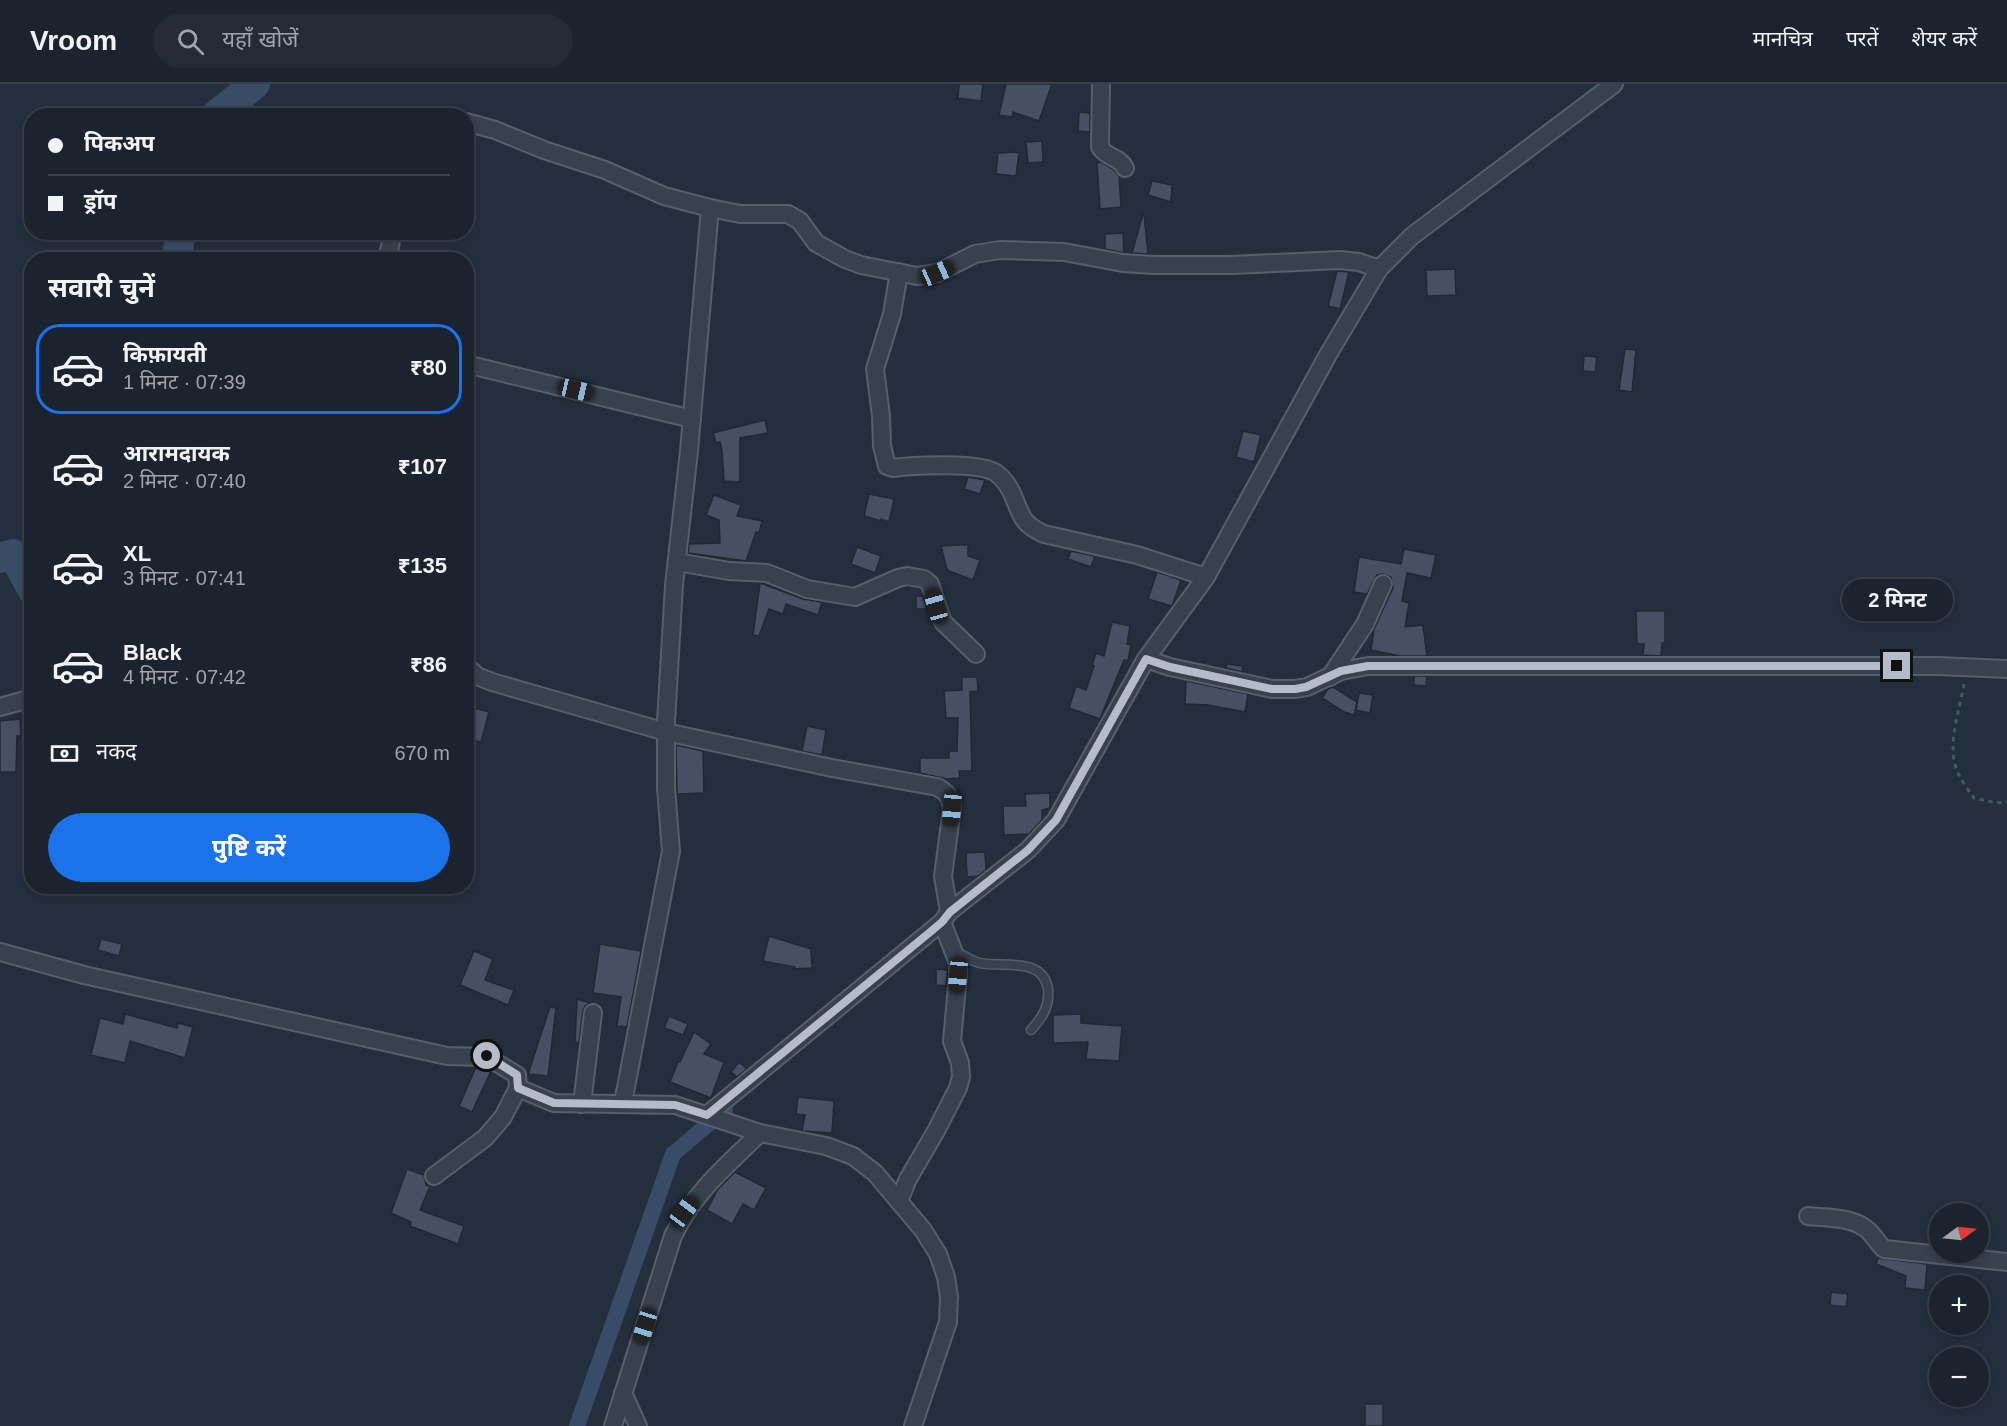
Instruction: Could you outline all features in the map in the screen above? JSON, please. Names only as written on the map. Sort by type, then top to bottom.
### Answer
[{"type":"street","points":[[1101,84],[1100,147],[1105,154],[1119,159],[1125,168]]},
{"type":"street","points":[[707,1115],[948,931],[1056,820],[1157,663],[1329,353],[1380,269],[1412,236],[1614,84]]},
{"type":"street","points":[[474,124],[605,170],[664,196],[740,214],[788,214],[796,217],[816,243],[828,251],[861,265],[917,276],[928,275],[975,254],[1000,250],[1064,252],[1123,263],[1163,265],[1231,265],[1340,260],[1359,262],[1380,269]]},
{"type":"street","points":[[623,1103],[671,851],[666,788],[666,732],[677,562],[711,208]]},
{"type":"street","points":[[899,272],[892,314],[875,369],[882,446],[887,466],[893,468],[980,467],[995,472],[1005,481],[1020,516],[1032,529],[1044,534],[1137,555],[1206,577]]},
{"type":"street","points":[[474,366],[692,419]]},
{"type":"street","points":[[677,562],[729,571],[767,573],[807,589],[855,597],[898,578],[907,576],[924,579],[930,584],[943,622],[976,654]]},
{"type":"street","points":[[1330,677],[1365,624],[1383,584]]},
{"type":"street","points":[[1157,663],[1272,689],[1295,689],[1353,668],[1368,666],[2007,669]]},
{"type":"street","points":[[474,673],[492,682],[666,732],[832,768],[937,787],[945,791],[952,808],[943,876],[948,931],[958,975],[952,1041],[960,1063],[961,1077],[954,1096],[908,1179],[899,1201]]},
{"type":"street","points":[[0,707],[24,700]]},
{"type":"street","points":[[0,952],[84,975],[447,1056],[487,1056],[517,1075],[518,1088],[503,1116],[485,1138],[434,1176]]},
{"type":"street","points":[[582,1104],[593,1012]]},
{"type":"street","points":[[518,1088],[554,1103],[675,1105],[755,1131],[826,1146],[853,1156],[874,1173],[899,1201],[938,1254],[946,1277],[949,1297],[948,1322],[913,1426]]},
{"type":"street","points":[[612,1426],[673,1236],[684,1212],[700,1191],[755,1131]]},
{"type":"street","points":[[1808,1216],[1852,1222],[1866,1228],[1875,1242],[1884,1249],[2007,1262]]},
{"type":"street","points":[[623,1393],[638,1426]]},
{"type":"lane","points":[[948,931],[978,963],[1025,966],[1038,971],[1044,978],[1048,996],[1047,1007],[1041,1019],[1031,1030]]},
{"type":"path","points":[[1964,667],[1965,681],[1954,738],[1954,760],[1962,780],[1974,798],[1997,803],[2007,802]]},
{"type":"building","points":[[959,84],[983,84],[981,101],[958,98]]},
{"type":"building","points":[[1006,84],[1052,84],[1039,121],[1013,112],[1012,117],[999,115]]},
{"type":"building","points":[[1079,112],[1090,113],[1090,132],[1078,131]]},
{"type":"building","points":[[1042,141],[1043,162],[1028,163],[1026,142]]},
{"type":"building","points":[[1019,152],[1016,176],[996,174],[998,153]]},
{"type":"building","points":[[1101,162],[1113,169],[1119,176],[1121,207],[1100,209],[1097,163]]},
{"type":"building","points":[[1152,181],[1172,185],[1171,202],[1148,195]]},
{"type":"building","points":[[1143,214],[1148,254],[1132,253]]},
{"type":"building","points":[[1123,233],[1124,253],[1105,249],[1105,234]]},
{"type":"building","points":[[1455,269],[1456,295],[1427,296],[1426,270]]},
{"type":"building","points":[[1337,271],[1349,272],[1340,309],[1328,306]]},
{"type":"building","points":[[1625,349],[1636,350],[1632,392],[1619,390]]},
{"type":"building","points":[[1584,356],[1597,357],[1595,372],[1583,371]]},
{"type":"building","points":[[765,420],[768,433],[740,438],[740,482],[724,481],[720,442],[716,443],[713,433]]},
{"type":"building","points":[[1243,431],[1261,435],[1254,462],[1236,457]]},
{"type":"building","points":[[968,477],[985,480],[980,494],[964,489]]},
{"type":"building","points":[[869,494],[894,499],[889,522],[864,516]]},
{"type":"building","points":[[714,495],[741,505],[737,516],[762,521],[746,561],[688,553],[689,544],[720,543],[719,520],[706,515]]},
{"type":"building","points":[[968,545],[968,556],[980,560],[973,580],[947,570],[941,546]]},
{"type":"building","points":[[857,547],[881,556],[875,573],[851,564]]},
{"type":"building","points":[[1404,549],[1436,555],[1431,578],[1407,573],[1402,601],[1409,603],[1405,627],[1423,625],[1427,656],[1400,656],[1371,650],[1374,629],[1393,588],[1391,577],[1383,574],[1377,575],[1367,594],[1354,592],[1359,557],[1401,564]]},
{"type":"building","points":[[1071,551],[1095,556],[1091,567],[1068,559]]},
{"type":"building","points":[[1157,572],[1181,580],[1172,606],[1148,599]]},
{"type":"building","points":[[760,583],[803,599],[822,602],[818,615],[786,604],[783,614],[769,609],[759,636],[753,635]]},
{"type":"building","points":[[916,596],[923,596],[927,609],[916,609]]},
{"type":"building","points":[[1636,611],[1665,611],[1665,643],[1662,643],[1661,656],[1643,655],[1644,644],[1637,644]]},
{"type":"building","points":[[1112,622],[1130,626],[1127,644],[1131,645],[1128,661],[1124,660],[1100,719],[1069,708],[1076,686],[1086,690],[1096,653],[1104,656]]},
{"type":"building","points":[[1227,664],[1243,666],[1242,672],[1226,668]]},
{"type":"building","points":[[1414,676],[1427,676],[1426,686],[1414,685]]},
{"type":"building","points":[[962,677],[977,677],[978,691],[970,692],[972,771],[959,771],[960,778],[947,779],[920,773],[920,758],[949,758],[949,751],[957,751],[958,718],[946,718],[944,691],[962,690]]},
{"type":"building","points":[[1186,681],[1248,694],[1245,712],[1208,705],[1185,704]]},
{"type":"building","points":[[1333,687],[1357,702],[1354,715],[1344,712],[1322,698],[1328,689]]},
{"type":"building","points":[[1359,693],[1373,695],[1370,713],[1356,710]]},
{"type":"building","points":[[474,708],[489,712],[481,742],[474,740]]},
{"type":"building","points":[[20,719],[21,736],[17,736],[16,772],[0,772],[0,721]]},
{"type":"building","points":[[807,726],[826,730],[822,755],[802,751]]},
{"type":"building","points":[[676,745],[703,751],[704,793],[677,794]]},
{"type":"building","points":[[1050,793],[1050,808],[1042,810],[1042,820],[1029,834],[1004,835],[1003,806],[1026,806],[1025,794]]},
{"type":"building","points":[[985,852],[986,870],[978,876],[967,877],[966,853]]},
{"type":"building","points":[[769,936],[811,949],[812,968],[794,969],[795,967],[763,961]]},
{"type":"building","points":[[101,939],[122,944],[119,956],[98,950]]},
{"type":"building","points":[[600,944],[641,951],[627,1027],[617,1026],[621,997],[593,993]]},
{"type":"building","points":[[474,951],[493,959],[485,980],[514,990],[508,1005],[460,985]]},
{"type":"building","points":[[936,969],[948,970],[946,986],[936,985]]},
{"type":"building","points":[[577,999],[590,1003],[583,1011],[579,1043],[575,1042]]},
{"type":"building","points":[[550,1007],[556,1008],[548,1076],[528,1074]]},
{"type":"building","points":[[125,1014],[177,1028],[178,1023],[193,1027],[185,1058],[130,1041],[125,1063],[91,1055],[100,1018],[123,1024]]},
{"type":"building","points":[[1081,1014],[1081,1023],[1122,1026],[1119,1061],[1086,1059],[1088,1042],[1053,1043],[1053,1015]]},
{"type":"building","points":[[669,1016],[688,1024],[683,1035],[664,1028]]},
{"type":"building","points":[[694,1032],[711,1044],[704,1054],[724,1062],[711,1098],[670,1082]]},
{"type":"building","points":[[739,1062],[747,1069],[737,1077],[731,1072]]},
{"type":"building","points":[[476,1067],[484,1067],[491,1071],[472,1112],[459,1106]]},
{"type":"building","points":[[798,1097],[834,1101],[832,1133],[802,1131],[805,1115],[796,1114]]},
{"type":"building","points":[[407,1169],[424,1175],[426,1185],[430,1186],[420,1210],[464,1226],[458,1244],[410,1226],[411,1222],[391,1213]]},
{"type":"building","points":[[735,1172],[766,1188],[754,1210],[743,1204],[732,1224],[707,1210],[718,1189]]},
{"type":"building","points":[[1878,1258],[1927,1264],[1925,1290],[1905,1288],[1906,1276],[1876,1264]]},
{"type":"building","points":[[1831,1292],[1848,1294],[1846,1307],[1830,1305]]},
{"type":"building","points":[[1365,1404],[1383,1404],[1383,1426],[1365,1426]]},
{"type":"waterway","points":[[225,108],[255,84]]},
{"type":"waterway","points":[[178,252],[179,240]]},
{"type":"waterway","points":[[0,558],[13,554],[24,574]]},
{"type":"waterway","points":[[577,1426],[673,1154],[725,1110]]},
{"type":"route","points":[[487,1056],[517,1075],[518,1088],[554,1103],[652,1103],[675,1105],[707,1115],[929,933],[950,912],[1028,850],[1056,820],[1146,659],[1170,667],[1272,689],[1306,687],[1341,671],[1368,666],[1897,666]]}]
